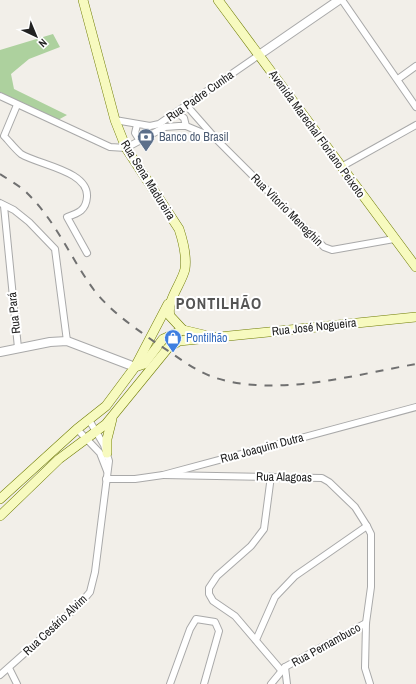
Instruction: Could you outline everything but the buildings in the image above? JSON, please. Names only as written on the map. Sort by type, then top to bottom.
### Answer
[{"type":"main road","name":"Rua Sena Madureira","points":[[83,0],[115,120],[126,148],[179,229],[182,238],[185,250],[185,268],[176,291]]},
{"type":"main road","name":"Avenida Marechal Floriano Peixoto","points":[[218,0],[416,267]]},
{"type":"main road","points":[[176,291],[169,312],[172,320],[184,330],[213,338]]},
{"type":"main road","points":[[0,500],[77,430],[106,406],[136,367],[176,291]]},
{"type":"main road","name":"Rua José Nogueira","points":[[0,516],[54,464],[96,432],[113,416],[168,348],[184,339],[213,338],[416,317]]},
{"type":"main road","points":[[136,367],[144,364],[163,339],[184,330]]},
{"type":"main road","points":[[107,453],[108,433],[113,416]]},
{"type":"street","points":[[259,55],[337,1],[398,79],[416,107]]},
{"type":"street","name":"Rua Padre Cunha","points":[[115,120],[137,125],[150,126],[159,124],[259,55]]},
{"type":"street","points":[[398,79],[416,66]]},
{"type":"street","points":[[0,96],[110,147],[126,148],[140,141],[136,133],[137,125]]},
{"type":"street","points":[[17,105],[4,136],[21,154],[80,179],[87,192],[86,204],[80,212],[67,217],[87,253]]},
{"type":"street","name":"Rua Vitorio Meneghin","points":[[187,106],[216,139],[326,248],[332,250],[394,239]]},
{"type":"street","points":[[177,113],[184,118],[186,126]]},
{"type":"street","points":[[341,167],[416,125]]},
{"type":"street","name":"Rua Vitorio Meneghin","points":[[140,141],[165,127],[186,126],[216,139]]},
{"type":"street","points":[[2,205],[29,222],[55,249],[67,341]]},
{"type":"street","name":"Rua Pará","points":[[2,205],[18,348]]},
{"type":"street","points":[[0,352],[67,341],[136,367]]},
{"type":"street","name":"Rua Joaquim Dutra","points":[[106,479],[135,480],[163,475],[416,406]]},
{"type":"street","points":[[89,420],[107,453],[109,464],[106,471]]},
{"type":"street","points":[[77,430],[100,453],[106,471]]},
{"type":"street","name":"Rua Cesário Alvim","points":[[0,675],[79,605],[90,592],[96,565],[106,471]]},
{"type":"street","name":"Rua Alagoas","points":[[163,475],[271,476],[325,479],[350,502],[368,526],[372,541],[371,587],[366,623],[365,668],[370,684]]},
{"type":"street","points":[[271,476],[264,529],[251,546],[217,576],[209,588],[209,594],[213,601],[235,616],[283,669],[287,684]]},
{"type":"street","points":[[256,640],[275,598],[295,576],[368,526]]},
{"type":"street","points":[[170,684],[190,629],[196,619],[215,622],[219,631],[204,684]]},
{"type":"street","name":"Rua Pernambuco","points":[[283,669],[366,623]]},
{"type":"street","points":[[9,668],[17,684]]},
{"type":"street","points":[[271,684],[283,669]]},
{"type":"green space","points":[[53,34],[60,47],[29,59],[11,74],[14,89],[67,115],[58,120],[0,92],[0,50]]},
{"type":"railway","points":[[0,174],[21,188],[37,204],[55,228],[94,290],[108,305],[123,319],[156,343],[206,374],[237,383],[288,385],[340,378],[416,364]]},
{"type":"place","name":"Banco do Brasil","points":[[146,152]]},
{"type":"place","name":"Pontilhão","points":[[173,353]]},
{"type":"district","name":"PONTILHÃO","points":[[219,303]]}]
